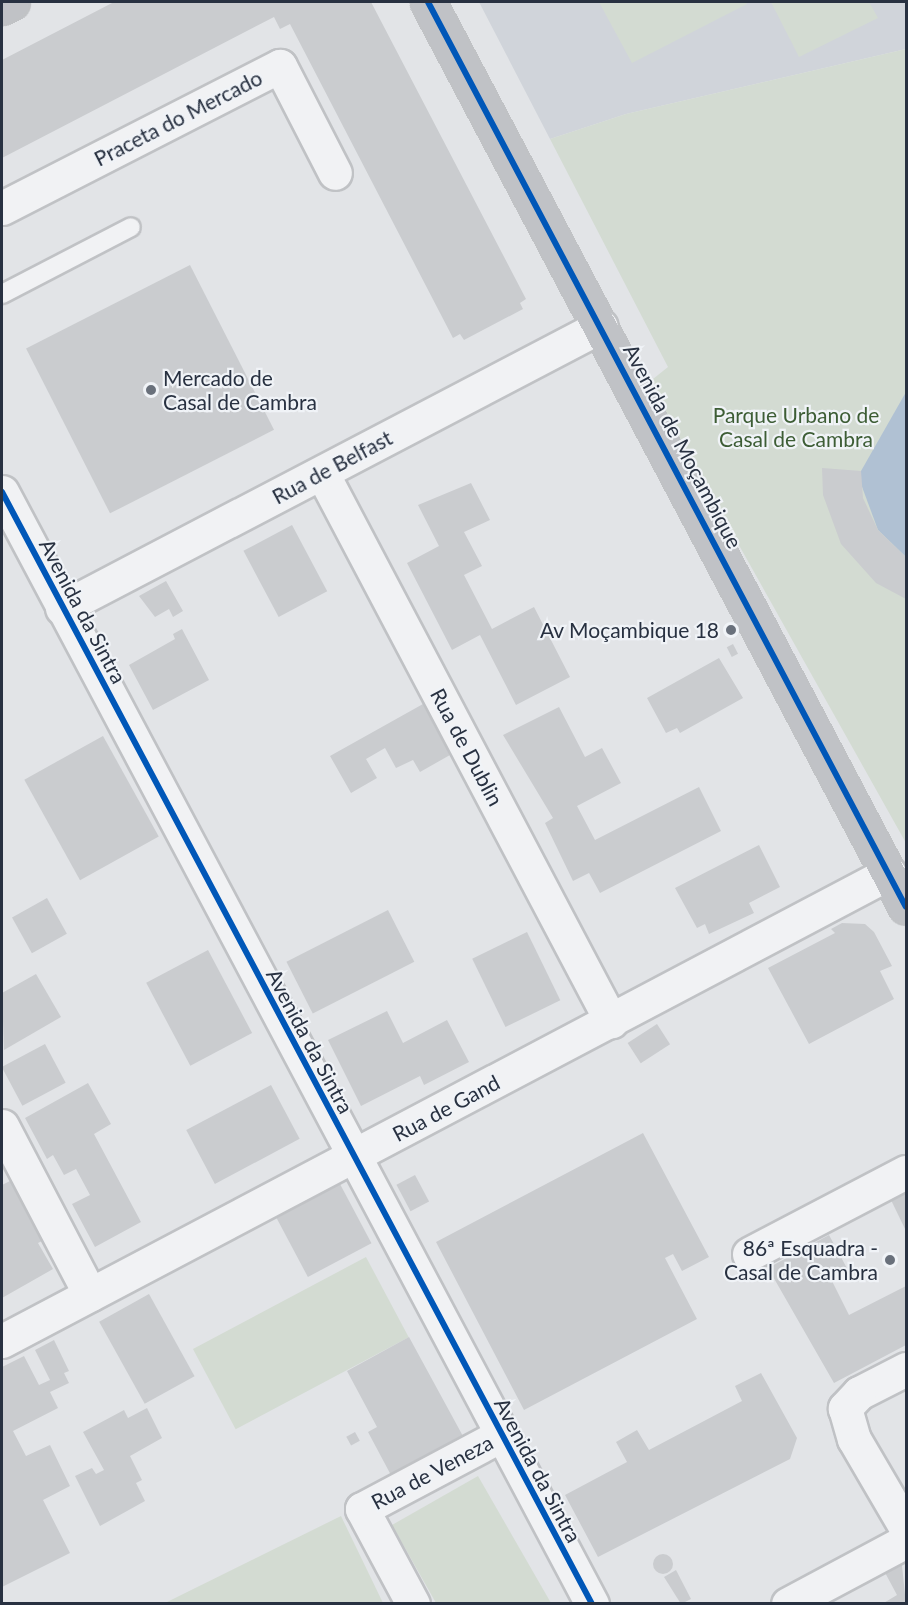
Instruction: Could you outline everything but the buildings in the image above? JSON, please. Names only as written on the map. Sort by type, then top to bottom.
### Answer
[{"type":"street","points":[[2,7],[12,2]]},
{"type":"street","name":"Avenida de Moçambique","points":[[428,2],[601,327],[898,868],[906,907]]},
{"type":"street","name":"Praceta do Mercado","points":[[2,208],[280,66],[335,173]]},
{"type":"street","name":"Rua de Belfast","points":[[62,608],[601,327]]},
{"type":"street","name":"Rua de Dublin","points":[[322,473],[611,1021]]},
{"type":"street","name":"Avenida da Sintra","points":[[3,500],[592,1604]]},
{"type":"street","name":"Rua de Gand","points":[[2,1341],[898,868]]},
{"type":"street","points":[[2,1126],[90,1294]]},
{"type":"street","points":[[749,1254],[906,1172]]},
{"type":"street","points":[[906,1369],[859,1393],[845,1408],[854,1439],[906,1528]]},
{"type":"street","name":"Rua de Veneza","points":[[413,1604],[362,1509],[501,1435]]},
{"type":"street","points":[[788,1604],[906,1541]]},
{"type":"lane","points":[[2,294],[131,227]]},
{"type":"shaded area","points":[[479,2],[906,2],[906,49],[626,114],[550,139]]},
{"type":"green space","points":[[599,2],[745,2],[747,4],[632,63]]},
{"type":"green space","points":[[771,2],[869,2],[878,18],[799,57]]},
{"type":"green space","name":"Parque Urbano de Casal de Cambra","points":[[906,49],[906,843],[648,383],[668,367],[550,139],[626,114]]},
{"type":"green space","points":[[366,1257],[409,1337],[236,1429],[193,1349]]},
{"type":"green space","points":[[478,1476],[551,1603],[436,1603],[392,1525]]},
{"type":"green space","points":[[341,1516],[383,1603],[165,1603]]},
{"type":"water","points":[[906,392],[906,557],[878,530],[861,484],[861,471]]},
{"type":"cycle path","points":[[428,2],[906,907]]},
{"type":"cycle path","points":[[2,492],[592,1604]]},
{"type":"place","name":"Mercado de Casal de Cambra","points":[[151,390]]},
{"type":"place","name":"Av Moçambique 18","points":[[731,630]]},
{"type":"place","name":"86ª Esquadra - Casal de Cambra","points":[[890,1260]]}]
